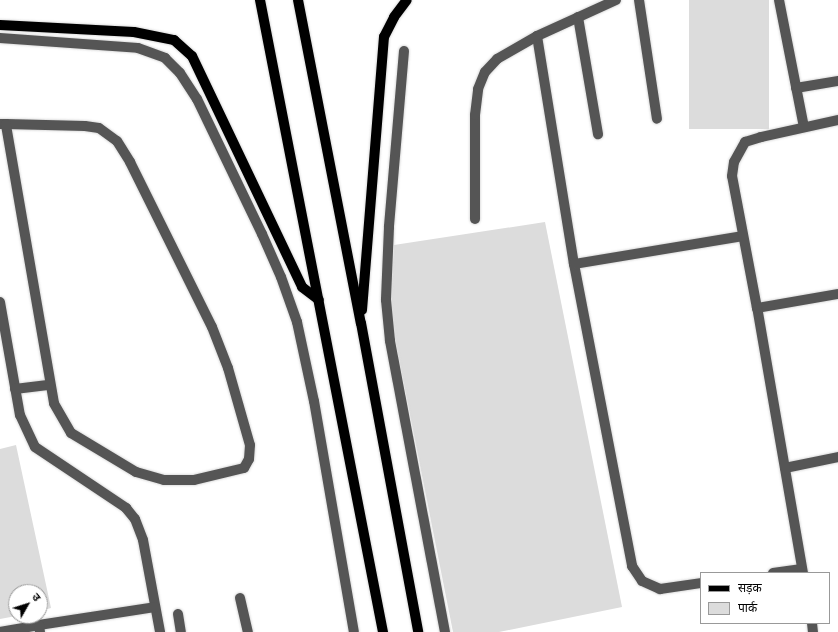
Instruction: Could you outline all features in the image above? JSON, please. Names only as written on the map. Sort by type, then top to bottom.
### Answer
[{"type":"main road","points":[[260,0],[383,632]]},
{"type":"main road","points":[[298,0],[361,323],[418,632]]},
{"type":"main road","points":[[361,323],[384,37],[394,17],[407,0]]},
{"type":"main road","points":[[0,25],[134,32],[174,40],[192,56],[302,287],[319,300]]},
{"type":"street","points":[[475,219],[474,115],[478,89],[485,72],[497,59],[538,36],[616,0]]},
{"type":"street","points":[[639,0],[657,119]]},
{"type":"street","points":[[779,0],[804,127]]},
{"type":"street","points":[[578,17],[598,134]]},
{"type":"street","points":[[538,36],[574,264],[632,566],[642,581],[660,589],[700,583]]},
{"type":"street","points":[[0,38],[138,48],[165,58],[180,73],[197,99],[262,234],[281,277],[297,322],[314,402],[354,632]]},
{"type":"street","points":[[404,51],[389,233],[386,300],[390,341],[445,632]]},
{"type":"street","points":[[796,88],[838,81]]},
{"type":"street","points":[[788,572],[803,571],[757,308],[732,176],[734,162],[738,152],[745,142],[838,120]]},
{"type":"street","points":[[3,124],[85,126],[99,128],[116,141],[130,162],[212,327],[237,396],[250,445],[249,459],[244,468],[194,480],[164,480],[136,472],[71,433],[54,404],[3,124]]},
{"type":"street","points":[[574,264],[743,236]]},
{"type":"street","points":[[757,308],[838,294]]},
{"type":"street","points":[[0,302],[20,415],[35,448],[126,508],[135,519],[143,540],[160,632]]},
{"type":"street","points":[[15,389],[50,385]]},
{"type":"street","points":[[785,468],[838,457]]},
{"type":"street","points":[[240,598],[248,632]]},
{"type":"street","points":[[0,632],[40,629],[155,607]]},
{"type":"street","points":[[178,614],[181,632]]},
{"type":"green space","points":[[689,0],[769,0],[769,129],[689,129]]},
{"type":"green space","points":[[545,222],[622,607],[499,632],[453,632],[390,314],[394,245]]},
{"type":"green space","points":[[16,445],[46,584],[8,584],[8,618],[0,619],[0,449]]},
{"type":"green space","points":[[48,594],[51,608],[48,609]]}]
